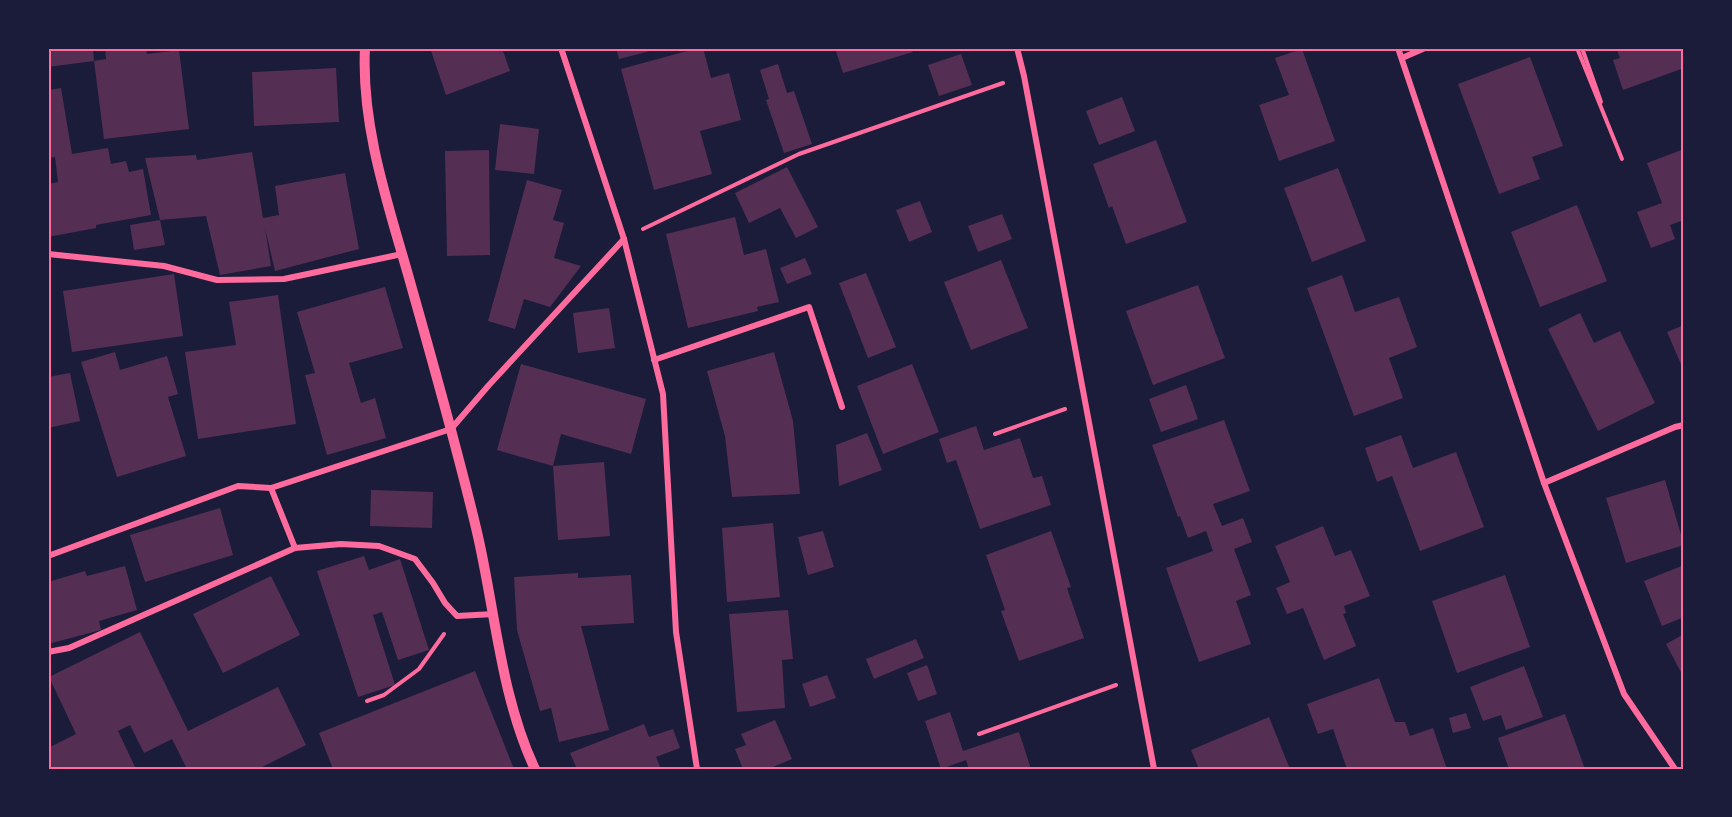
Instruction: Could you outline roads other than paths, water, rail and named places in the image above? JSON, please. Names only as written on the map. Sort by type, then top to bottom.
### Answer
[{"type":"street","points":[[365,48],[367,103],[387,202],[478,534],[507,687],[535,769]]},
{"type":"street","points":[[561,48],[624,239],[663,394],[676,632],[697,769]]},
{"type":"street","points":[[1017,48],[1154,769]]},
{"type":"street","points":[[1398,48],[1544,483],[1624,694],[1675,769]]},
{"type":"street","points":[[1402,58],[1425,48]]},
{"type":"street","points":[[48,556],[238,486],[271,488],[451,429],[624,239]]},
{"type":"street","points":[[48,254],[164,266],[216,280],[284,279],[402,254]]},
{"type":"street","points":[[654,360],[809,308],[842,407]]},
{"type":"street","points":[[1544,483],[1684,425]]},
{"type":"street","points":[[271,488],[295,548]]},
{"type":"street","points":[[48,652],[69,648],[295,548],[341,544],[379,546],[415,559],[445,603],[457,616],[494,614]]}]
